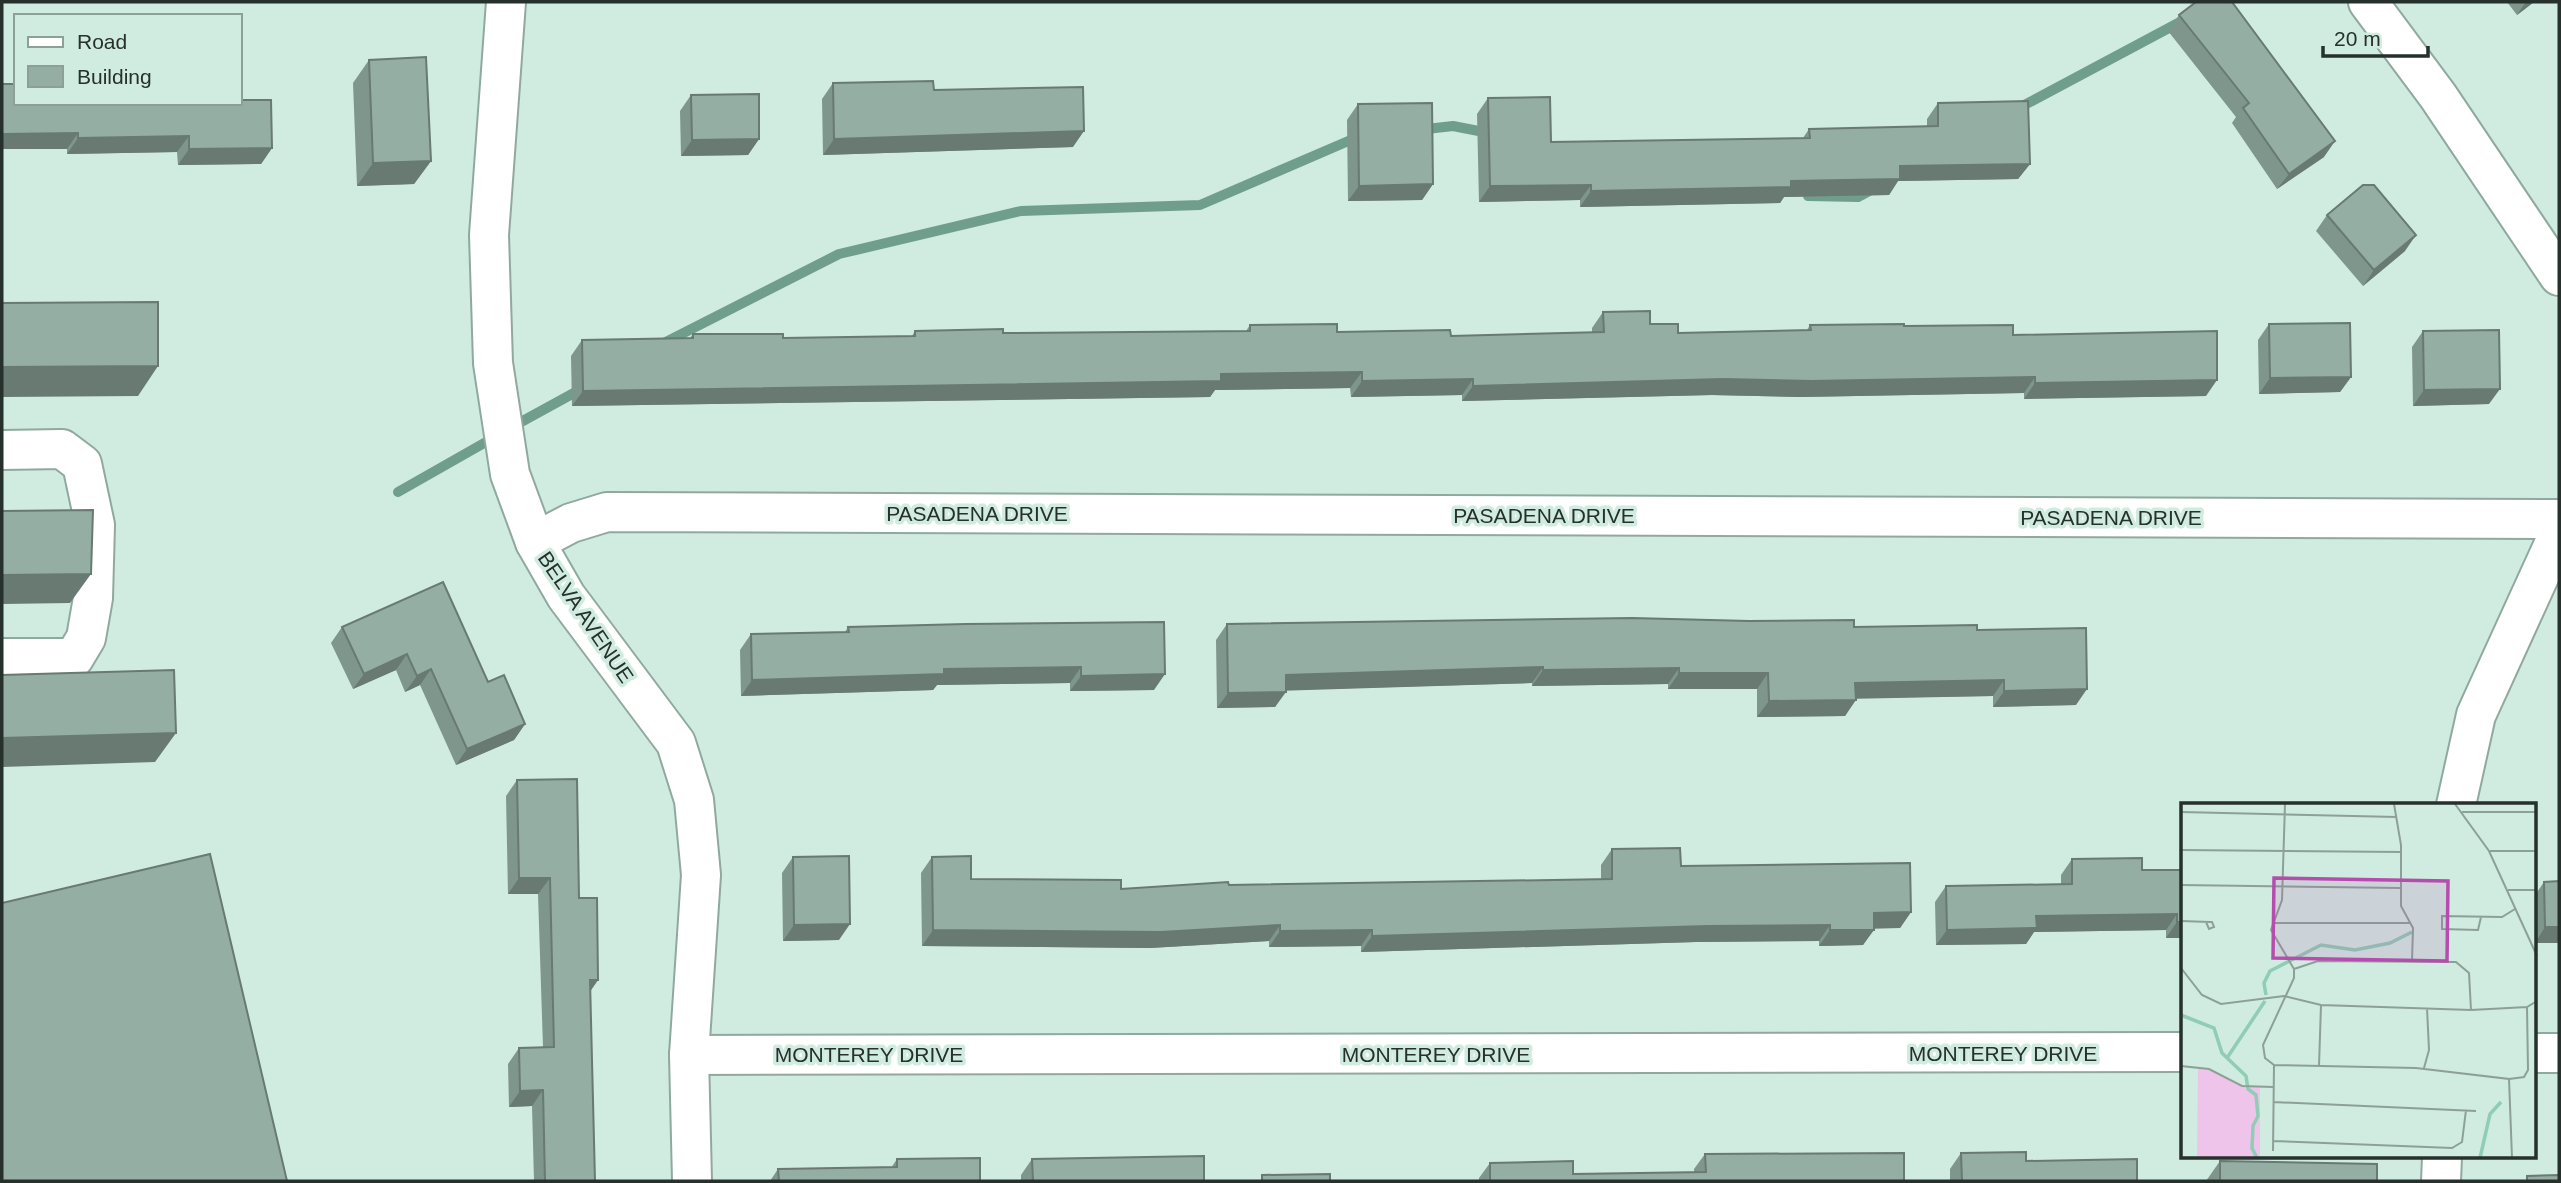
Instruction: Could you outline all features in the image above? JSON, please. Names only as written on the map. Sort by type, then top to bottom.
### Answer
[{"type":"street","name":"BELVA AVENUE","points":[[506,2],[489,235],[493,363],[510,474],[535,542],[566,596],[676,743],[694,800],[701,875],[690,1055],[692,1181]]},
{"type":"street","points":[[2368,2],[2438,96],[2559,276]]},
{"type":"street","points":[[2,450],[62,449],[82,464],[95,525],[93,598],[86,638],[74,658],[2,658]]},
{"type":"street","name":"PASADENA DRIVE","points":[[535,542],[571,523],[607,512],[2559,519]]},
{"type":"street","points":[[2456,803],[2476,715],[2559,533]]},
{"type":"street","name":"MONTEREY DRIVE","points":[[690,1055],[2181,1052]]},
{"type":"street","points":[[2536,1053],[2559,1053]]},
{"type":"street","points":[[2441,1181],[2442,1158]]},
{"type":"building","points":[[2196,2],[2232,2],[2335,141],[2289,174],[2243,108],[2249,103],[2179,15]]},
{"type":"building","points":[[426,57],[431,161],[373,163],[369,60]]},
{"type":"building","points":[[933,81],[934,90],[1083,87],[1084,131],[834,139],[833,83]]},
{"type":"building","points":[[2,84],[14,84],[14,105],[242,105],[242,100],[271,100],[272,148],[189,149],[189,136],[78,138],[78,133],[2,134]]},
{"type":"building","points":[[759,94],[759,139],[692,140],[691,95]]},
{"type":"building","points":[[1550,97],[1551,142],[1810,138],[1809,129],[1938,126],[1938,103],[2028,101],[2030,164],[1900,166],[1900,179],[1791,181],[1791,187],[1591,191],[1591,185],[1490,186],[1488,98]]},
{"type":"building","points":[[1432,103],[1433,184],[1359,186],[1358,104]]},
{"type":"building","points":[[2363,185],[2374,185],[2416,235],[2374,270],[2327,215]]},
{"type":"building","points":[[158,302],[158,366],[2,367],[2,303]]},
{"type":"building","points":[[1650,311],[1650,324],[1678,324],[1678,333],[1811,330],[1810,325],[1904,324],[2013,325],[2013,335],[2217,331],[2217,380],[2035,383],[2035,377],[1811,381],[1723,379],[1473,386],[1473,379],[1362,381],[1362,372],[1221,374],[1221,381],[583,391],[582,340],[693,338],[693,334],[783,334],[783,338],[915,336],[915,331],[1003,329],[1003,333],[1250,331],[1250,325],[1337,324],[1337,332],[1450,330],[1451,336],[1604,332],[1603,312]]},
{"type":"building","points":[[2350,323],[2351,377],[2270,378],[2269,324]]},
{"type":"building","points":[[2499,330],[2500,389],[2424,390],[2423,331]]},
{"type":"building","points":[[93,510],[91,574],[2,575],[2,511]]},
{"type":"building","points":[[443,582],[488,682],[504,675],[525,724],[467,749],[431,669],[417,676],[407,654],[364,674],[342,627]]},
{"type":"building","points":[[1632,618],[1854,620],[1854,627],[1977,625],[1977,630],[2086,628],[2087,689],[2004,691],[2004,680],[1855,683],[1856,700],[1769,701],[1768,673],[1679,673],[1679,668],[1543,670],[1543,667],[1286,675],[1286,692],[1228,693],[1227,624]]},
{"type":"building","points":[[1164,622],[1165,674],[1081,676],[1081,667],[944,669],[944,674],[752,680],[751,634],[849,632],[848,627]]},
{"type":"building","points":[[174,670],[176,733],[2,738],[2,675]]},
{"type":"building","points":[[577,779],[579,898],[597,898],[598,980],[590,980],[595,1181],[545,1181],[543,1090],[520,1091],[519,1048],[554,1047],[550,878],[519,878],[517,780]]},
{"type":"building","points":[[1680,848],[1681,866],[1910,863],[1911,912],[1874,913],[1874,930],[1830,930],[1830,925],[1708,926],[1372,936],[1372,930],[1280,931],[1280,925],[1161,932],[933,930],[932,857],[971,856],[971,879],[1121,880],[1121,889],[1228,882],[1229,885],[1612,879],[1612,849]]},
{"type":"building","points":[[210,854],[287,1181],[2,1181],[2,903]]},
{"type":"building","points":[[849,856],[850,924],[794,925],[793,857]]},
{"type":"building","points":[[2142,858],[2142,870],[2181,870],[2181,922],[2177,922],[2177,914],[2036,916],[2037,928],[1947,930],[1946,886],[2072,884],[2072,859]]},
{"type":"building","points":[[2559,881],[2559,927],[2545,927],[2544,882]]},
{"type":"building","points":[[2026,1152],[2026,1161],[2137,1159],[2137,1181],[1962,1181],[1961,1153]]},
{"type":"building","points":[[1904,1153],[1904,1181],[1490,1181],[1490,1163],[1573,1161],[1573,1174],[1706,1172],[1705,1154]]},
{"type":"building","points":[[1204,1156],[1204,1181],[1033,1181],[1032,1159]]},
{"type":"building","points":[[980,1158],[980,1181],[779,1181],[778,1169],[897,1167],[897,1159]]},
{"type":"building","points":[[2220,1161],[2377,1164],[2377,1181],[2220,1181]]},
{"type":"building","points":[[1330,1174],[1330,1181],[1262,1181],[1262,1175]]},
{"type":"building","points":[[2559,1175],[2559,1181],[2527,1181],[2527,1176]]},
{"type":"waterway","points":[[2017,109],[2182,21]]},
{"type":"waterway","points":[[1418,130],[1453,126],[1489,133]]},
{"type":"waterway","points":[[658,346],[839,254],[1021,211],[1200,205],[1360,136]]},
{"type":"waterway","points":[[1808,196],[1858,197],[1871,190]]},
{"type":"waterway","points":[[521,422],[583,388]]},
{"type":"waterway","points":[[398,492],[486,442]]}]
